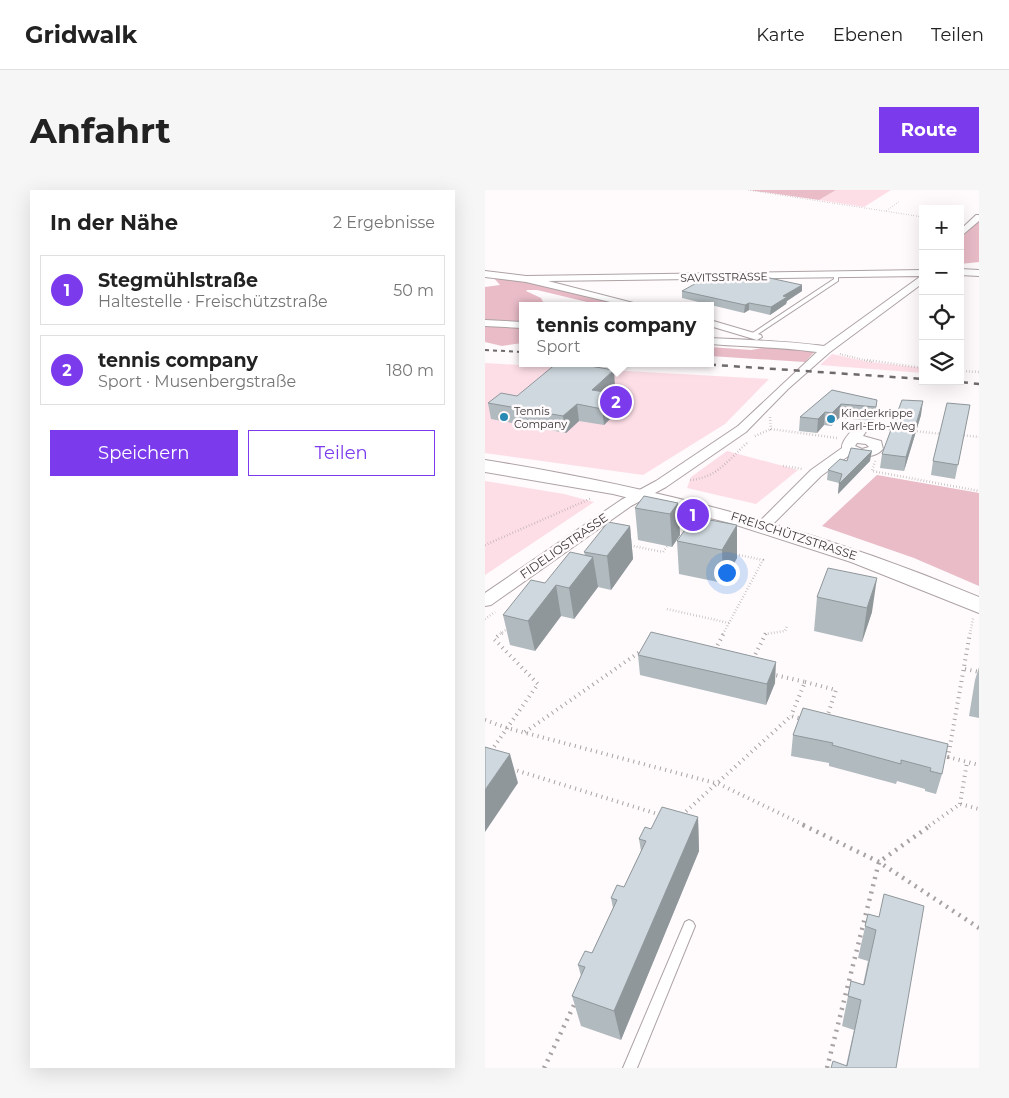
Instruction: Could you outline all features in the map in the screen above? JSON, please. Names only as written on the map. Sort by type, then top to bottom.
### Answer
[{"type":"main road","name":"FREISCHÜTZSTRASSE","points":[[485,466],[643,494],[708,509],[764,525],[913,577],[976,612]]},
{"type":"street","points":[[964,231],[979,217]]},
{"type":"street","points":[[964,272],[979,273]]},
{"type":"street","name":"SAVITSSTRASSE","points":[[526,279],[919,273]]},
{"type":"street","points":[[485,274],[526,279],[622,302]]},
{"type":"street","name":"FIDELIOSTRASSE","points":[[485,601],[626,503],[661,484],[742,429],[764,406],[826,350],[919,281]]},
{"type":"street","points":[[485,322],[519,325]]},
{"type":"street","points":[[714,324],[782,344],[826,350]]},
{"type":"street","points":[[714,341],[768,346],[782,344]]},
{"type":"street","points":[[848,449],[863,427]]},
{"type":"street","points":[[764,525],[816,473],[848,449],[869,440],[876,444],[876,449],[870,452]]},
{"type":"lane","points":[[753,335],[836,280],[836,275]]},
{"type":"lane","points":[[630,1068],[689,926]]},
{"type":"path","points":[[748,190],[919,216]]},
{"type":"path","points":[[885,211],[900,201]]},
{"type":"path","points":[[826,350],[874,362],[919,368]]},
{"type":"path","points":[[964,371],[979,372]]},
{"type":"path","points":[[764,406],[769,409],[771,429]]},
{"type":"path","points":[[889,429],[890,422]]},
{"type":"path","points":[[863,427],[898,430]]},
{"type":"path","points":[[681,480],[704,480],[714,475],[759,433],[771,429],[848,449]]},
{"type":"path","points":[[907,431],[943,434]]},
{"type":"path","points":[[952,435],[979,437]]},
{"type":"path","points":[[870,452],[877,458],[872,471],[979,490]]},
{"type":"path","points":[[485,545],[531,523],[599,496]]},
{"type":"path","points":[[621,543],[663,552],[667,546]]},
{"type":"path","points":[[714,652],[763,560],[725,552]]},
{"type":"path","points":[[667,609],[729,623]]},
{"type":"path","points":[[948,757],[976,612]]},
{"type":"path","points":[[491,752],[538,684],[494,639],[514,624]]},
{"type":"path","points":[[749,668],[765,633],[785,631],[787,626]]},
{"type":"path","points":[[524,733],[643,650]]},
{"type":"path","points":[[965,669],[979,672]]},
{"type":"path","points":[[763,672],[836,690],[824,725]]},
{"type":"path","points":[[676,820],[719,784],[791,716],[805,682]]},
{"type":"path","points":[[791,716],[807,720]]},
{"type":"path","points":[[485,720],[524,733],[719,784],[879,862],[979,928]]},
{"type":"path","points":[[938,754],[979,765]]},
{"type":"path","points":[[827,1068],[879,862],[960,804],[967,762]]},
{"type":"path","points":[[503,766],[667,817]]},
{"type":"path","points":[[960,804],[979,809]]},
{"type":"path","points":[[544,1068],[577,997]]},
{"type":"shaded area","points":[[749,190],[836,190],[819,200]]},
{"type":"shaded area","points":[[836,190],[891,190],[864,207],[819,200]]},
{"type":"shaded area","points":[[979,220],[979,262],[964,264],[964,235]]},
{"type":"shaded area","points":[[493,277],[510,278],[617,302],[587,302],[537,290],[527,290],[541,298],[543,302],[519,302],[519,343],[502,346],[485,342],[485,287],[500,285]]},
{"type":"shaded area","points":[[773,346],[816,350],[805,362],[714,356],[714,347],[751,350]]},
{"type":"shaded area","points":[[832,354],[869,362],[919,368],[919,373],[820,365]]},
{"type":"shaded area","name":"Tennis Company","points":[[485,363],[519,365],[519,367],[556,367],[769,379],[725,424],[643,475],[485,453]]},
{"type":"shaded area","points":[[727,451],[798,470],[756,504],[687,488],[691,477]]},
{"type":"shaded area","points":[[877,475],[979,493],[979,586],[914,558],[822,526]]},
{"type":"shaded area","points":[[485,481],[564,494],[594,502],[485,575]]},
{"type":"building","points":[[709,276],[735,282],[745,276],[761,279],[765,277],[802,285],[783,296],[787,297],[771,307],[749,303],[745,305],[682,291]]},
{"type":"building","points":[[552,367],[596,367],[614,370],[592,390],[617,394],[602,409],[577,404],[563,416],[488,403],[501,393],[517,396]]},
{"type":"building","points":[[832,390],[877,400],[876,407],[841,404],[832,413],[825,412],[818,419],[800,417]]},
{"type":"building","points":[[902,400],[923,401],[906,457],[882,454]]},
{"type":"building","points":[[947,403],[970,405],[958,465],[933,461]]},
{"type":"building","points":[[851,448],[872,451],[839,484],[842,474],[828,470],[840,459],[847,461]]},
{"type":"building","points":[[644,496],[678,503],[670,514],[635,508]]},
{"type":"building","points":[[694,517],[737,525],[722,550],[677,541]]},
{"type":"building","points":[[608,522],[630,526],[607,556],[584,552]]},
{"type":"building","points":[[570,552],[593,557],[569,588],[556,585],[528,621],[503,615],[531,580],[545,583]]},
{"type":"building","points":[[828,568],[877,578],[867,608],[817,597]]},
{"type":"building","points":[[651,632],[776,662],[767,684],[638,655]]},
{"type":"building","points":[[803,708],[948,744],[942,774],[930,771],[931,768],[901,760],[901,764],[832,745],[833,743],[793,735]]},
{"type":"building","points":[[485,747],[510,754],[485,790]]},
{"type":"building","points":[[662,807],[698,817],[614,1011],[572,996],[585,967],[578,965],[585,951],[592,953],[617,900],[611,898],[617,885],[624,887],[646,841],[639,839],[645,827],[651,829]]},
{"type":"building","points":[[884,894],[924,906],[896,1068],[831,1068],[833,1061],[847,1066],[861,1000],[848,996],[851,981],[864,985],[876,930],[865,926],[868,914],[879,917]]},
{"type":"railway","points":[[485,350],[519,352]]},
{"type":"railway","points":[[714,365],[919,379]]},
{"type":"railway","points":[[964,382],[979,384]]},
{"type":"place","name":"tennis company","points":[[616,402]]},
{"type":"place","name":"Tennis Company","points":[[504,417]]},
{"type":"place","name":"Kinderkrippe Karl-Erb-Weg","points":[[831,419]]},
{"type":"place","name":"Stegmühlstraße","points":[[693,515]]}]
